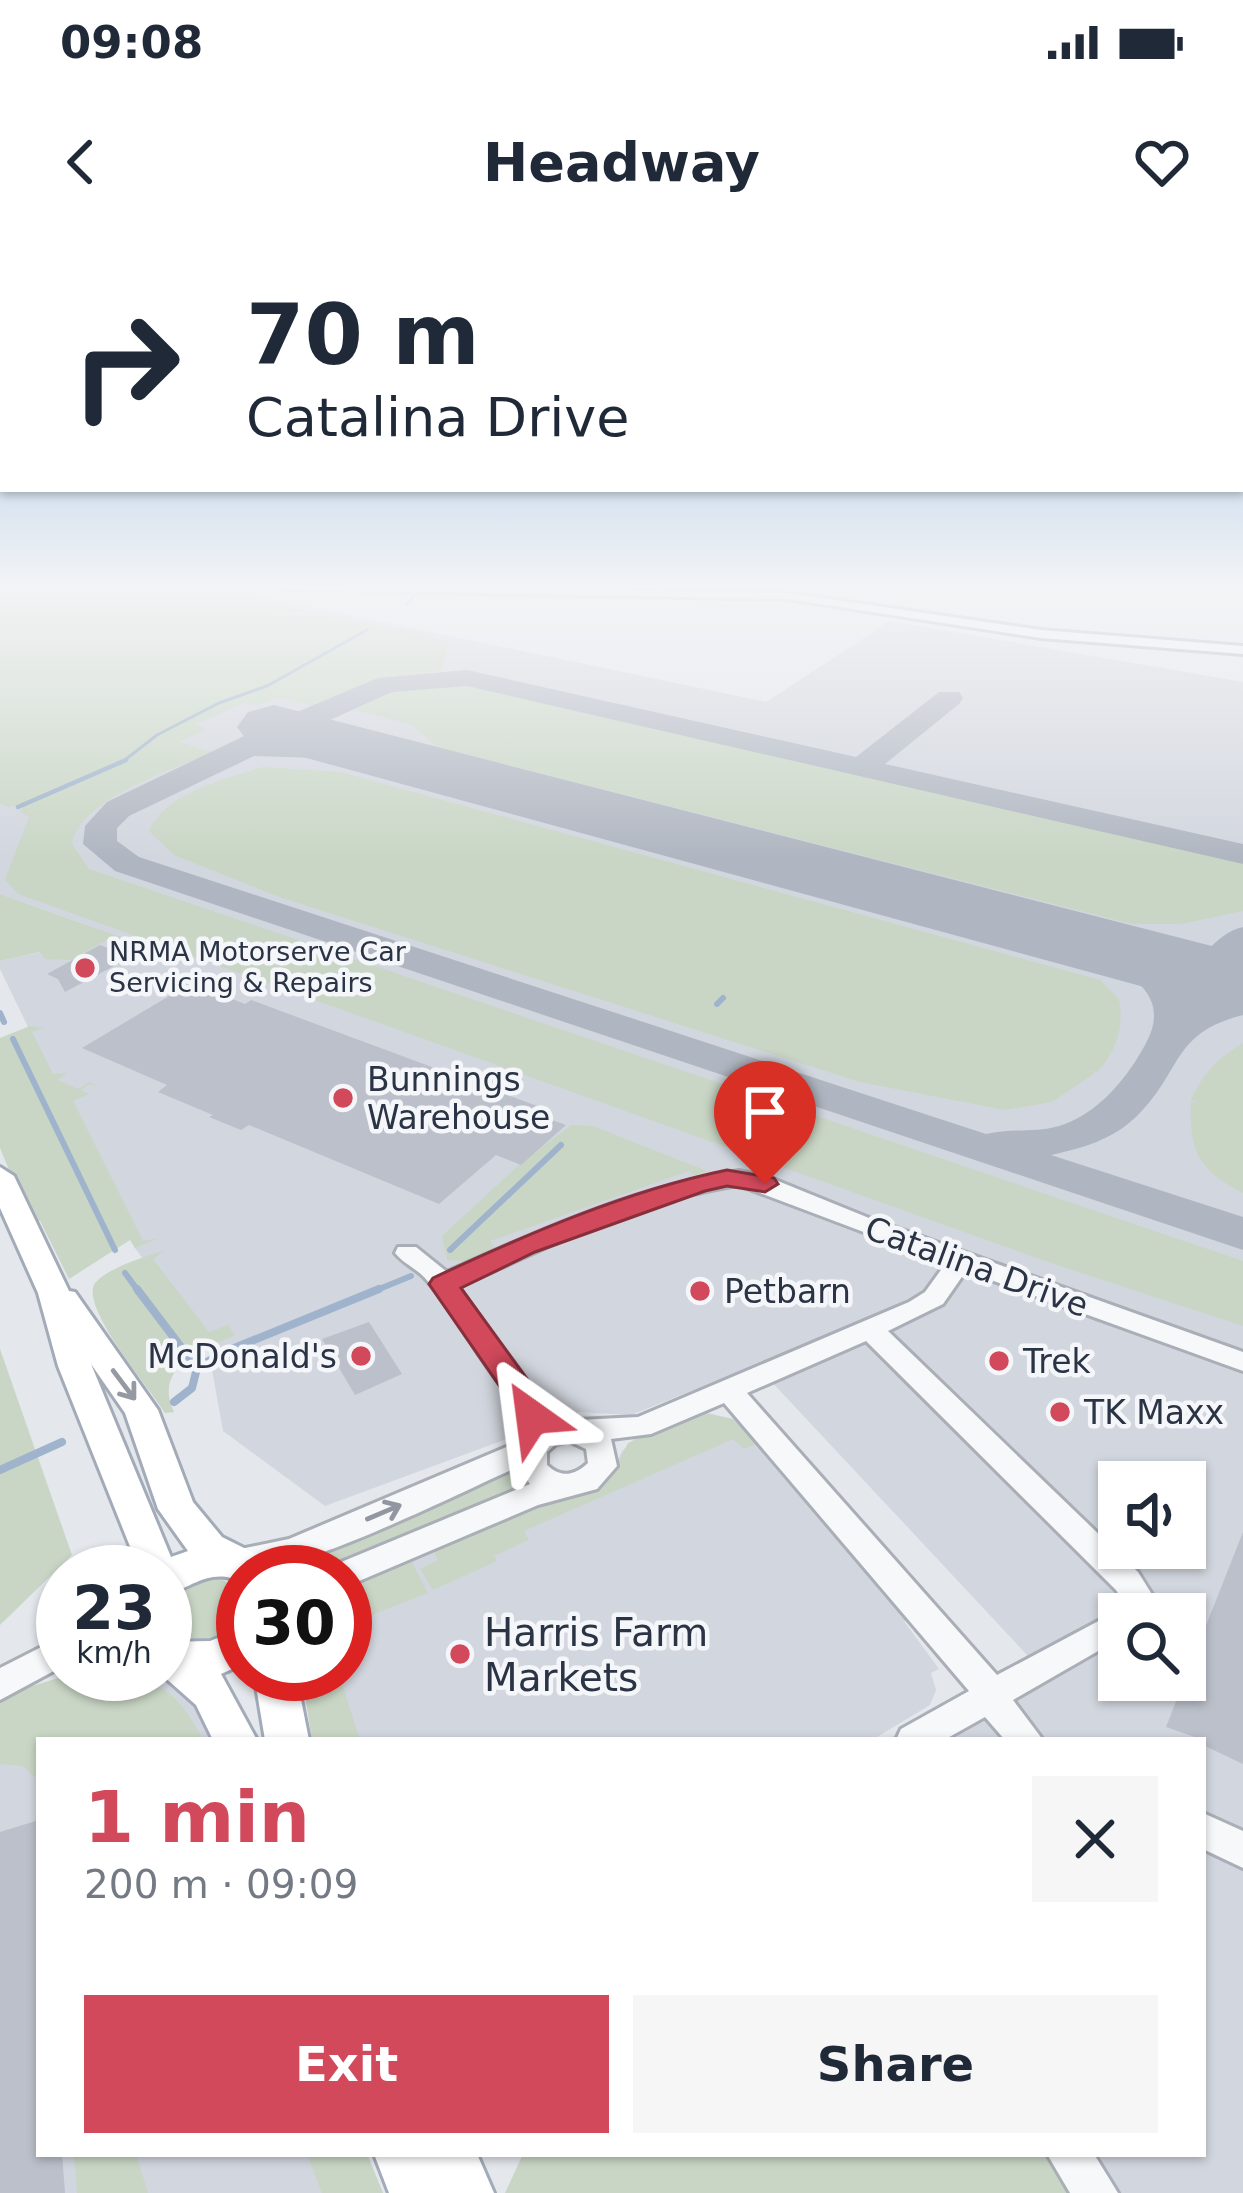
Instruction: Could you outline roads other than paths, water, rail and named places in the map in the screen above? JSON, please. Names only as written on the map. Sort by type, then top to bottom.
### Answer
[{"type":"main road","points":[[0,1176],[54,1293],[75,1366],[148,1545]]},
{"type":"main road","points":[[54,1293],[73,1309],[138,1405],[177,1508],[216,1552]]},
{"type":"main road","points":[[192,1673],[215,1696],[234,1737]]},
{"type":"main road","points":[[279,1701],[285,1737]]},
{"type":"main road","points":[[401,2157],[416,2193]]},
{"type":"main road","points":[[451,2157],[467,2193]]},
{"type":"street","name":"Catalina Drive","points":[[443,1284],[543,1239],[727,1178],[765,1184],[1243,1362]]},
{"type":"street","points":[[406,1253],[427,1265],[443,1284],[527,1401],[602,1446],[600,1470]]},
{"type":"street","points":[[307,1545],[534,1446],[547,1435],[641,1426],[870,1329],[928,1303],[961,1260]]},
{"type":"street","points":[[870,1329],[1135,1593]]},
{"type":"street","points":[[728,1389],[1024,1737]]},
{"type":"street","points":[[527,1401],[534,1446],[530,1460],[536,1475],[554,1485],[569,1486]]},
{"type":"street","points":[[372,1563],[532,1496],[590,1480],[641,1426]]},
{"type":"street","points":[[918,1737],[1098,1635]]},
{"type":"street","points":[[0,1686],[36,1665]]},
{"type":"street","points":[[0,1686],[36,1677]]},
{"type":"street","points":[[1206,1832],[1243,1850]]},
{"type":"street","points":[[1070,2157],[1096,2193]]},
{"type":"waterway","points":[[123,761],[157,735],[283,677]]},
{"type":"waterway","points":[[18,807],[123,761]]},
{"type":"waterway","points":[[717,1004],[723,998]]},
{"type":"waterway","points":[[0,1013],[4,1022]]},
{"type":"waterway","points":[[13,1039],[115,1250]]},
{"type":"waterway","points":[[450,1250],[561,1145]]},
{"type":"waterway","points":[[125,1273],[139,1292]]},
{"type":"waterway","points":[[372,1292],[411,1276]]},
{"type":"waterway","points":[[137,1289],[197,1368]]},
{"type":"waterway","points":[[197,1368],[222,1353],[379,1289]]},
{"type":"waterway","points":[[174,1402],[192,1388],[197,1368]]},
{"type":"waterway","points":[[0,1470],[62,1442]]},
{"type":"place","name":"NRMA Motorserve Car Servicing & Repairs","points":[[85,968]]},
{"type":"place","name":"Bunnings Warehouse","points":[[343,1098]]},
{"type":"place","name":"Petbarn","points":[[700,1291]]},
{"type":"place","name":"McDonald's","points":[[361,1356]]},
{"type":"place","name":"Trek","points":[[999,1361]]},
{"type":"place","name":"TK Maxx","points":[[1060,1412]]},
{"type":"place","name":"Harris Farm Markets","points":[[460,1654]]}]
